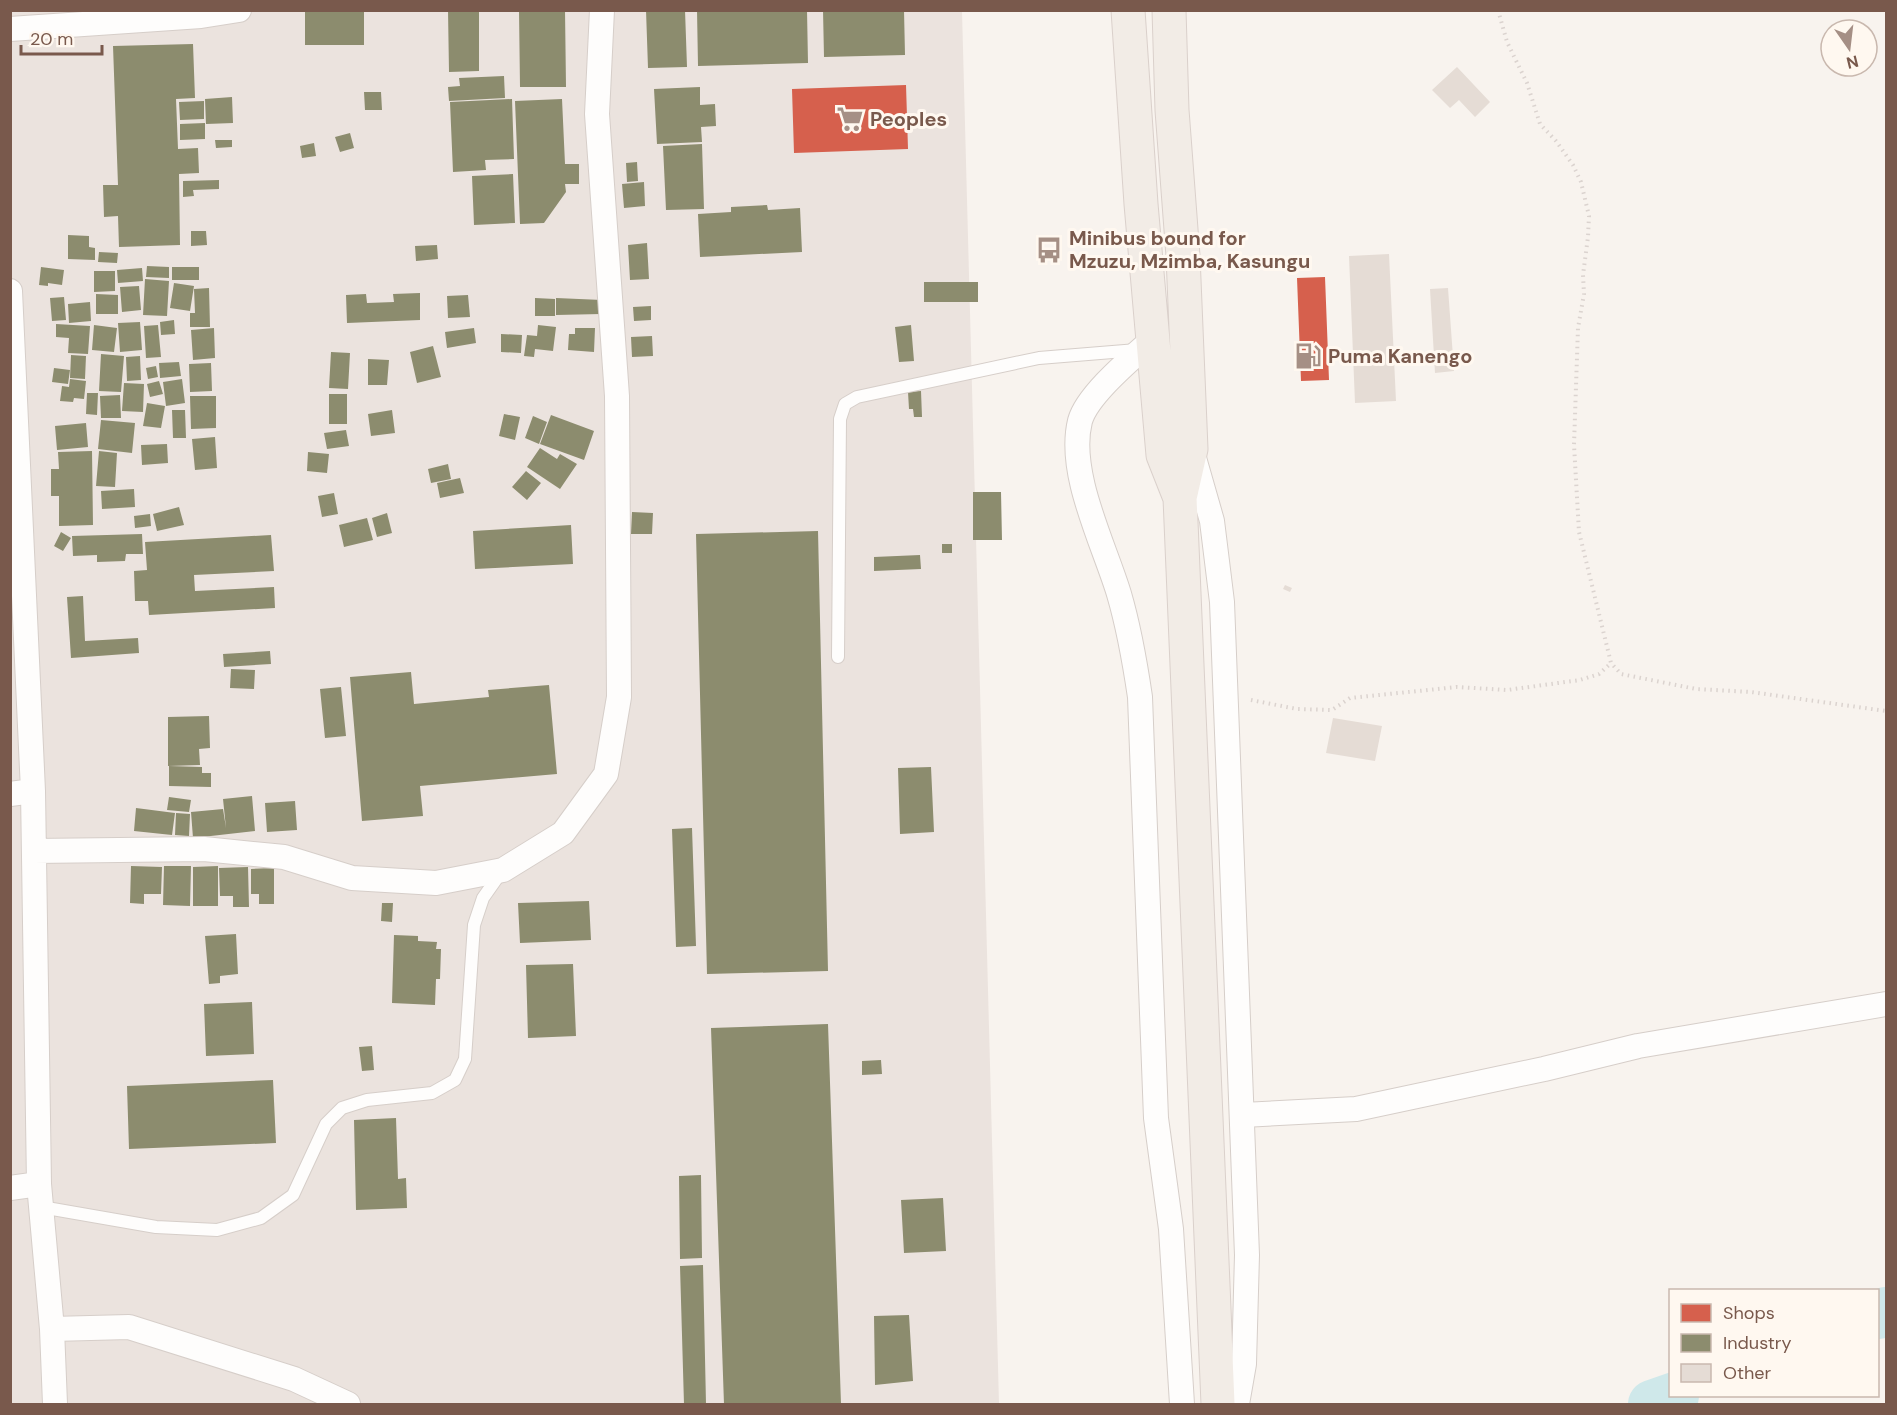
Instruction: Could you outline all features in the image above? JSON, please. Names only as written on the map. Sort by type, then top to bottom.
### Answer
[{"type":"highway","points":[[1128,10],[1141,204],[1147,345],[1163,455],[1180,498]]},
{"type":"highway","points":[[1168,10],[1172,110],[1183,256],[1191,449],[1180,498],[1218,1404]]},
{"type":"street","points":[[10,29],[201,16],[239,10]]},
{"type":"street","points":[[34,851],[204,849],[284,857],[352,878],[436,884],[503,870],[563,833],[606,774],[619,697],[617,396],[597,114],[602,10]]},
{"type":"street","points":[[10,291],[22,793],[34,851],[39,1184],[52,1329],[55,1404]]},
{"type":"street","points":[[1147,345],[1093,396],[1080,420],[1078,448],[1082,482],[1119,594],[1134,656],[1140,698],[1156,1118],[1171,1230],[1182,1404]]},
{"type":"street","points":[[1191,449],[1212,521],[1222,602],[1247,1255],[1244,1364],[1237,1404]]},
{"type":"street","points":[[1243,1115],[1317,1112],[1378,1105],[1638,1046],[1887,1004]]},
{"type":"street","points":[[10,1188],[39,1184]]},
{"type":"street","points":[[52,1329],[129,1327],[294,1379],[348,1404]]},
{"type":"lane","points":[[838,657],[840,419],[844,404],[857,397],[1039,358],[1147,345]]},
{"type":"lane","points":[[41,1207],[156,1227],[217,1230],[261,1218],[293,1196],[326,1124],[342,1108],[367,1100],[432,1094],[455,1080],[465,1059],[474,925],[483,898],[503,870]]},
{"type":"path","points":[[1497,10],[1507,42],[1527,83],[1540,124],[1556,141],[1573,165],[1581,182],[1589,216],[1583,274],[1584,294],[1578,328],[1574,445],[1579,532],[1611,663],[1621,674],[1696,689],[1751,692],[1887,711]]},
{"type":"path","points":[[1226,694],[1297,709],[1332,710],[1350,698],[1456,687],[1507,690],[1580,680],[1599,674],[1611,663]]},
{"type":"shaded area","points":[[10,11],[962,11],[999,1404],[11,1404]]},
{"type":"building: Shops","name":"Peoples","points":[[906,85],[908,149],[794,153],[792,89]]},
{"type":"building: Shops","points":[[1325,277],[1329,380],[1301,381],[1297,278]]},
{"type":"building: Industry","points":[[305,10],[364,10],[364,45],[305,45]]},
{"type":"building: Industry","points":[[448,10],[479,10],[479,71],[449,72]]},
{"type":"building: Industry","points":[[519,10],[565,10],[566,87],[520,87]]},
{"type":"building: Industry","points":[[646,10],[685,10],[687,67],[648,68]]},
{"type":"building: Industry","points":[[697,10],[807,10],[808,63],[698,66]]},
{"type":"building: Industry","points":[[823,10],[904,10],[905,55],[824,57]]},
{"type":"building: Industry","points":[[193,44],[195,98],[176,99],[178,149],[198,148],[199,173],[179,174],[180,245],[119,247],[118,216],[104,217],[103,185],[118,185],[113,46]]},
{"type":"building: Industry","points":[[504,76],[505,98],[449,101],[448,87],[460,86],[459,78]]},
{"type":"building: Industry","points":[[700,87],[700,105],[715,104],[716,126],[701,127],[702,142],[657,144],[654,89]]},
{"type":"building: Industry","points":[[364,92],[381,92],[382,110],[365,110]]},
{"type":"building: Industry","points":[[232,97],[233,123],[206,124],[205,99]]},
{"type":"building: Industry","points":[[512,99],[514,159],[485,160],[486,170],[453,172],[450,102]]},
{"type":"building: Industry","points":[[562,99],[565,164],[579,164],[579,184],[565,184],[566,192],[544,223],[520,224],[515,101]]},
{"type":"building: Industry","points":[[204,101],[204,119],[180,120],[179,102]]},
{"type":"building: Industry","points":[[205,123],[205,139],[180,140],[180,124]]},
{"type":"building: Industry","points":[[350,133],[354,148],[340,152],[335,137]]},
{"type":"building: Industry","points":[[215,140],[232,140],[232,147],[216,148]]},
{"type":"building: Industry","points":[[314,143],[316,156],[302,158],[300,146]]},
{"type":"building: Industry","points":[[702,144],[704,209],[666,210],[663,146]]},
{"type":"building: Industry","points":[[637,162],[638,181],[627,182],[626,163]]},
{"type":"building: Industry","points":[[513,174],[515,223],[474,225],[472,176]]},
{"type":"building: Industry","points":[[219,180],[219,189],[193,190],[194,196],[183,197],[183,181]]},
{"type":"building: Industry","points":[[644,182],[645,206],[624,208],[622,184]]},
{"type":"building: Industry","points":[[767,205],[768,210],[800,208],[802,252],[700,257],[698,214],[731,212],[731,207]]},
{"type":"building: Industry","points":[[191,231],[206,231],[207,245],[191,246]]},
{"type":"building: Industry","points":[[68,235],[89,236],[89,247],[95,248],[95,260],[68,259]]},
{"type":"building: Industry","points":[[647,243],[649,279],[630,280],[628,245]]},
{"type":"building: Industry","points":[[437,245],[438,259],[416,261],[415,246]]},
{"type":"building: Industry","points":[[99,252],[118,253],[117,263],[98,262]]},
{"type":"building: Industry","points":[[147,266],[169,267],[169,278],[146,277]]},
{"type":"building: Industry","points":[[41,267],[64,270],[62,285],[48,283],[48,286],[39,285]]},
{"type":"building: Industry","points":[[172,267],[199,267],[199,280],[172,280]]},
{"type":"building: Industry","points":[[142,268],[143,281],[118,283],[117,270]]},
{"type":"building: Industry","points":[[94,271],[115,271],[115,291],[94,292]]},
{"type":"building: Industry","points":[[145,279],[169,281],[167,316],[143,315]]},
{"type":"building: Industry","points":[[924,282],[978,282],[978,302],[924,302]]},
{"type":"building: Industry","points":[[174,283],[194,286],[190,311],[170,308]]},
{"type":"building: Industry","points":[[139,286],[141,310],[122,312],[120,287]]},
{"type":"building: Industry","points":[[209,288],[210,327],[190,327],[190,313],[195,313],[194,289]]},
{"type":"building: Industry","points":[[420,293],[420,320],[347,323],[346,295],[366,294],[367,303],[394,302],[393,294]]},
{"type":"building: Industry","points":[[96,294],[118,295],[118,314],[96,314]]},
{"type":"building: Industry","points":[[468,295],[470,317],[448,318],[447,296]]},
{"type":"building: Industry","points":[[64,297],[66,320],[52,321],[50,298]]},
{"type":"building: Industry","points":[[535,298],[555,299],[555,316],[535,316]]},
{"type":"building: Industry","points":[[556,298],[602,300],[601,314],[556,315]]},
{"type":"building: Industry","points":[[90,302],[91,321],[69,323],[68,304]]},
{"type":"building: Industry","points":[[651,306],[651,320],[634,321],[633,307]]},
{"type":"building: Industry","points":[[174,320],[175,334],[161,335],[160,322]]},
{"type":"building: Industry","points":[[140,322],[142,350],[120,352],[118,323]]},
{"type":"building: Industry","points":[[56,324],[90,326],[88,354],[68,353],[69,338],[56,337]]},
{"type":"building: Industry","points":[[94,325],[117,328],[114,352],[92,350]]},
{"type":"building: Industry","points":[[158,325],[161,357],[146,358],[144,326]]},
{"type":"building: Industry","points":[[538,325],[556,327],[553,351],[535,349],[534,357],[524,356],[527,335],[537,336]]},
{"type":"building: Industry","points":[[911,325],[914,361],[899,362],[895,327]]},
{"type":"building: Industry","points":[[214,328],[215,358],[193,360],[191,330]]},
{"type":"building: Industry","points":[[474,328],[476,343],[447,348],[445,332]]},
{"type":"building: Industry","points":[[575,328],[595,328],[594,352],[568,350],[569,334],[575,334]]},
{"type":"building: Industry","points":[[501,334],[522,335],[521,353],[501,352]]},
{"type":"building: Industry","points":[[652,336],[653,356],[632,357],[631,337]]},
{"type":"building: Industry","points":[[433,346],[441,377],[417,383],[410,352]]},
{"type":"building: Industry","points":[[331,352],[350,353],[348,389],[329,388]]},
{"type":"building: Industry","points":[[101,354],[124,356],[121,392],[99,391]]},
{"type":"building: Industry","points":[[71,355],[86,356],[85,379],[70,378]]},
{"type":"building: Industry","points":[[140,356],[141,380],[127,381],[126,357]]},
{"type":"building: Industry","points":[[368,359],[389,360],[387,385],[368,385]]},
{"type":"building: Industry","points":[[179,362],[181,376],[160,378],[159,363]]},
{"type":"building: Industry","points":[[211,363],[212,391],[190,392],[189,364]]},
{"type":"building: Industry","points":[[156,366],[158,377],[148,379],[146,368]]},
{"type":"building: Industry","points":[[54,368],[70,370],[68,384],[52,382]]},
{"type":"building: Industry","points":[[70,379],[86,381],[84,399],[74,398],[73,402],[60,401],[62,386],[69,387]]},
{"type":"building: Industry","points":[[182,379],[185,403],[166,406],[163,382]]},
{"type":"building: Industry","points":[[159,381],[163,394],[150,397],[147,384]]},
{"type":"building: Industry","points":[[124,383],[144,384],[143,412],[122,411]]},
{"type":"building: Industry","points":[[921,391],[922,417],[914,417],[913,409],[909,409],[908,392]]},
{"type":"building: Industry","points":[[87,393],[98,393],[97,415],[86,414]]},
{"type":"building: Industry","points":[[329,394],[347,394],[347,424],[329,424]]},
{"type":"building: Industry","points":[[120,395],[121,418],[101,418],[100,396]]},
{"type":"building: Industry","points":[[190,396],[216,396],[216,428],[191,429]]},
{"type":"building: Industry","points":[[147,403],[165,406],[161,428],[143,426]]},
{"type":"building: Industry","points":[[172,410],[185,410],[186,438],[173,438]]},
{"type":"building: Industry","points":[[392,410],[395,433],[371,436],[368,414]]},
{"type":"building: Industry","points":[[504,414],[520,417],[515,440],[499,436]]},
{"type":"building: Industry","points":[[551,415],[594,431],[584,460],[540,444]]},
{"type":"building: Industry","points":[[533,416],[547,422],[539,444],[525,438]]},
{"type":"building: Industry","points":[[101,420],[135,423],[132,453],[98,449]]},
{"type":"building: Industry","points":[[86,423],[88,447],[57,450],[55,426]]},
{"type":"building: Industry","points":[[346,430],[349,446],[327,449],[324,433]]},
{"type":"building: Industry","points":[[215,437],[217,468],[195,470],[192,439]]},
{"type":"building: Industry","points":[[167,444],[168,463],[142,465],[141,445]]},
{"type":"building: Industry","points":[[540,448],[557,459],[560,454],[577,464],[560,489],[527,467]]},
{"type":"building: Industry","points":[[92,451],[93,525],[59,526],[59,496],[51,496],[51,469],[59,469],[58,452]]},
{"type":"building: Industry","points":[[99,451],[117,453],[115,487],[96,486]]},
{"type":"building: Industry","points":[[308,452],[329,454],[327,473],[307,471]]},
{"type":"building: Industry","points":[[448,464],[451,479],[431,483],[428,469]]},
{"type":"building: Industry","points":[[526,471],[541,483],[527,500],[512,487]]},
{"type":"building: Industry","points":[[460,478],[464,493],[440,498],[437,483]]},
{"type":"building: Industry","points":[[134,489],[135,507],[102,509],[101,491]]},
{"type":"building: Industry","points":[[973,492],[1001,492],[1002,540],[973,540]]},
{"type":"building: Industry","points":[[334,493],[338,514],[322,517],[318,496]]},
{"type":"building: Industry","points":[[179,507],[184,525],[157,531],[153,514]]},
{"type":"building: Industry","points":[[632,512],[653,513],[652,534],[631,534]]},
{"type":"building: Industry","points":[[387,513],[392,533],[377,537],[372,518]]},
{"type":"building: Industry","points":[[150,514],[151,526],[135,528],[134,516]]},
{"type":"building: Industry","points":[[367,518],[373,540],[344,547],[339,525]]},
{"type":"building: Industry","points":[[571,525],[573,564],[475,569],[473,531]]},
{"type":"building: Industry","points":[[818,531],[828,971],[707,974],[696,534]]},
{"type":"building: Industry","points":[[61,532],[71,538],[63,551],[54,546]]},
{"type":"building: Industry","points":[[142,534],[143,554],[126,554],[125,561],[97,562],[97,555],[73,556],[72,536]]},
{"type":"building: Industry","points":[[271,535],[274,571],[194,575],[195,591],[274,587],[275,608],[149,615],[148,601],[135,601],[134,571],[147,570],[145,542]]},
{"type":"building: Industry","points":[[942,544],[952,544],[952,553],[942,553]]},
{"type":"building: Industry","points":[[920,555],[921,569],[874,571],[874,557]]},
{"type":"building: Industry","points":[[83,596],[85,641],[138,638],[139,653],[71,658],[67,597]]},
{"type":"building: Industry","points":[[270,651],[271,664],[224,667],[223,654]]},
{"type":"building: Industry","points":[[231,669],[255,670],[254,689],[230,688]]},
{"type":"building: Industry","points":[[411,672],[414,704],[489,697],[488,690],[549,685],[557,774],[420,786],[423,816],[362,821],[350,677]]},
{"type":"building: Industry","points":[[341,687],[346,736],[325,738],[320,689]]},
{"type":"building: Industry","points":[[209,716],[210,748],[199,749],[200,765],[168,766],[168,717]]},
{"type":"building: Industry","points":[[169,766],[202,767],[202,773],[211,773],[211,787],[169,786]]},
{"type":"building: Industry","points":[[931,767],[934,832],[900,834],[898,768]]},
{"type":"building: Industry","points":[[252,796],[255,831],[193,838],[191,812],[223,809],[226,828],[223,799]]},
{"type":"building: Industry","points":[[169,797],[191,800],[189,812],[167,810]]},
{"type":"building: Industry","points":[[295,801],[297,830],[267,832],[265,803]]},
{"type":"building: Industry","points":[[136,808],[175,813],[172,835],[134,831]]},
{"type":"building: Industry","points":[[176,813],[190,814],[189,836],[175,835]]},
{"type":"building: Industry","points":[[692,828],[696,946],[676,947],[672,829]]},
{"type":"building: Industry","points":[[131,866],[162,867],[161,894],[144,894],[144,904],[130,903]]},
{"type":"building: Industry","points":[[164,866],[191,866],[190,906],[163,905]]},
{"type":"building: Industry","points":[[218,866],[218,906],[193,906],[193,867]]},
{"type":"building: Industry","points":[[248,867],[249,907],[233,907],[233,896],[220,896],[219,868]]},
{"type":"building: Industry","points":[[274,868],[274,904],[259,904],[259,894],[251,894],[251,869]]},
{"type":"building: Industry","points":[[589,901],[591,940],[520,943],[518,903]]},
{"type":"building: Industry","points":[[382,903],[393,903],[392,922],[381,921]]},
{"type":"building: Industry","points":[[236,934],[238,974],[220,976],[220,983],[209,984],[205,936]]},
{"type":"building: Industry","points":[[394,935],[418,936],[418,941],[437,942],[436,949],[441,949],[440,979],[436,979],[435,1005],[392,1003]]},
{"type":"building: Industry","points":[[573,964],[576,1036],[528,1038],[526,965]]},
{"type":"building: Industry","points":[[252,1002],[254,1054],[206,1056],[204,1004]]},
{"type":"building: Industry","points":[[828,1024],[841,1404],[724,1404],[711,1028]]},
{"type":"building: Industry","points":[[372,1046],[374,1070],[362,1071],[359,1047]]},
{"type":"building: Industry","points":[[881,1060],[882,1074],[862,1075],[862,1061]]},
{"type":"building: Industry","points":[[273,1080],[276,1143],[129,1149],[127,1086]]},
{"type":"building: Industry","points":[[396,1118],[398,1179],[406,1178],[407,1208],[356,1210],[354,1120]]},
{"type":"building: Industry","points":[[701,1175],[702,1258],[680,1259],[679,1176]]},
{"type":"building: Industry","points":[[943,1198],[946,1251],[904,1253],[901,1200]]},
{"type":"building: Industry","points":[[703,1265],[706,1404],[684,1404],[680,1266]]},
{"type":"building: Industry","points":[[909,1315],[913,1381],[875,1385],[874,1316]]},
{"type":"building: Other","points":[[1457,67],[1490,102],[1475,117],[1459,100],[1450,108],[1432,90]]},
{"type":"building: Other","points":[[1389,254],[1396,401],[1355,403],[1349,256]]},
{"type":"building: Other","points":[[1448,288],[1454,371],[1435,373],[1430,289]]},
{"type":"building: Other","points":[[1285,585],[1292,588],[1290,592],[1283,589]]},
{"type":"building: Other","points":[[1333,718],[1382,726],[1375,761],[1326,753]]},
{"type":"waterway","points":[[1879,1314],[1886,1311]]},
{"type":"waterway","points":[[1652,1404],[1672,1397]]},
{"type":"place","name":"Peoples","points":[[850,119]]},
{"type":"place","name":"Minibus bound for Mzuzu, Mzimba, Kasungu","points":[[1049,250]]},
{"type":"place","name":"Puma Kanengo","points":[[1308,356]]}]
